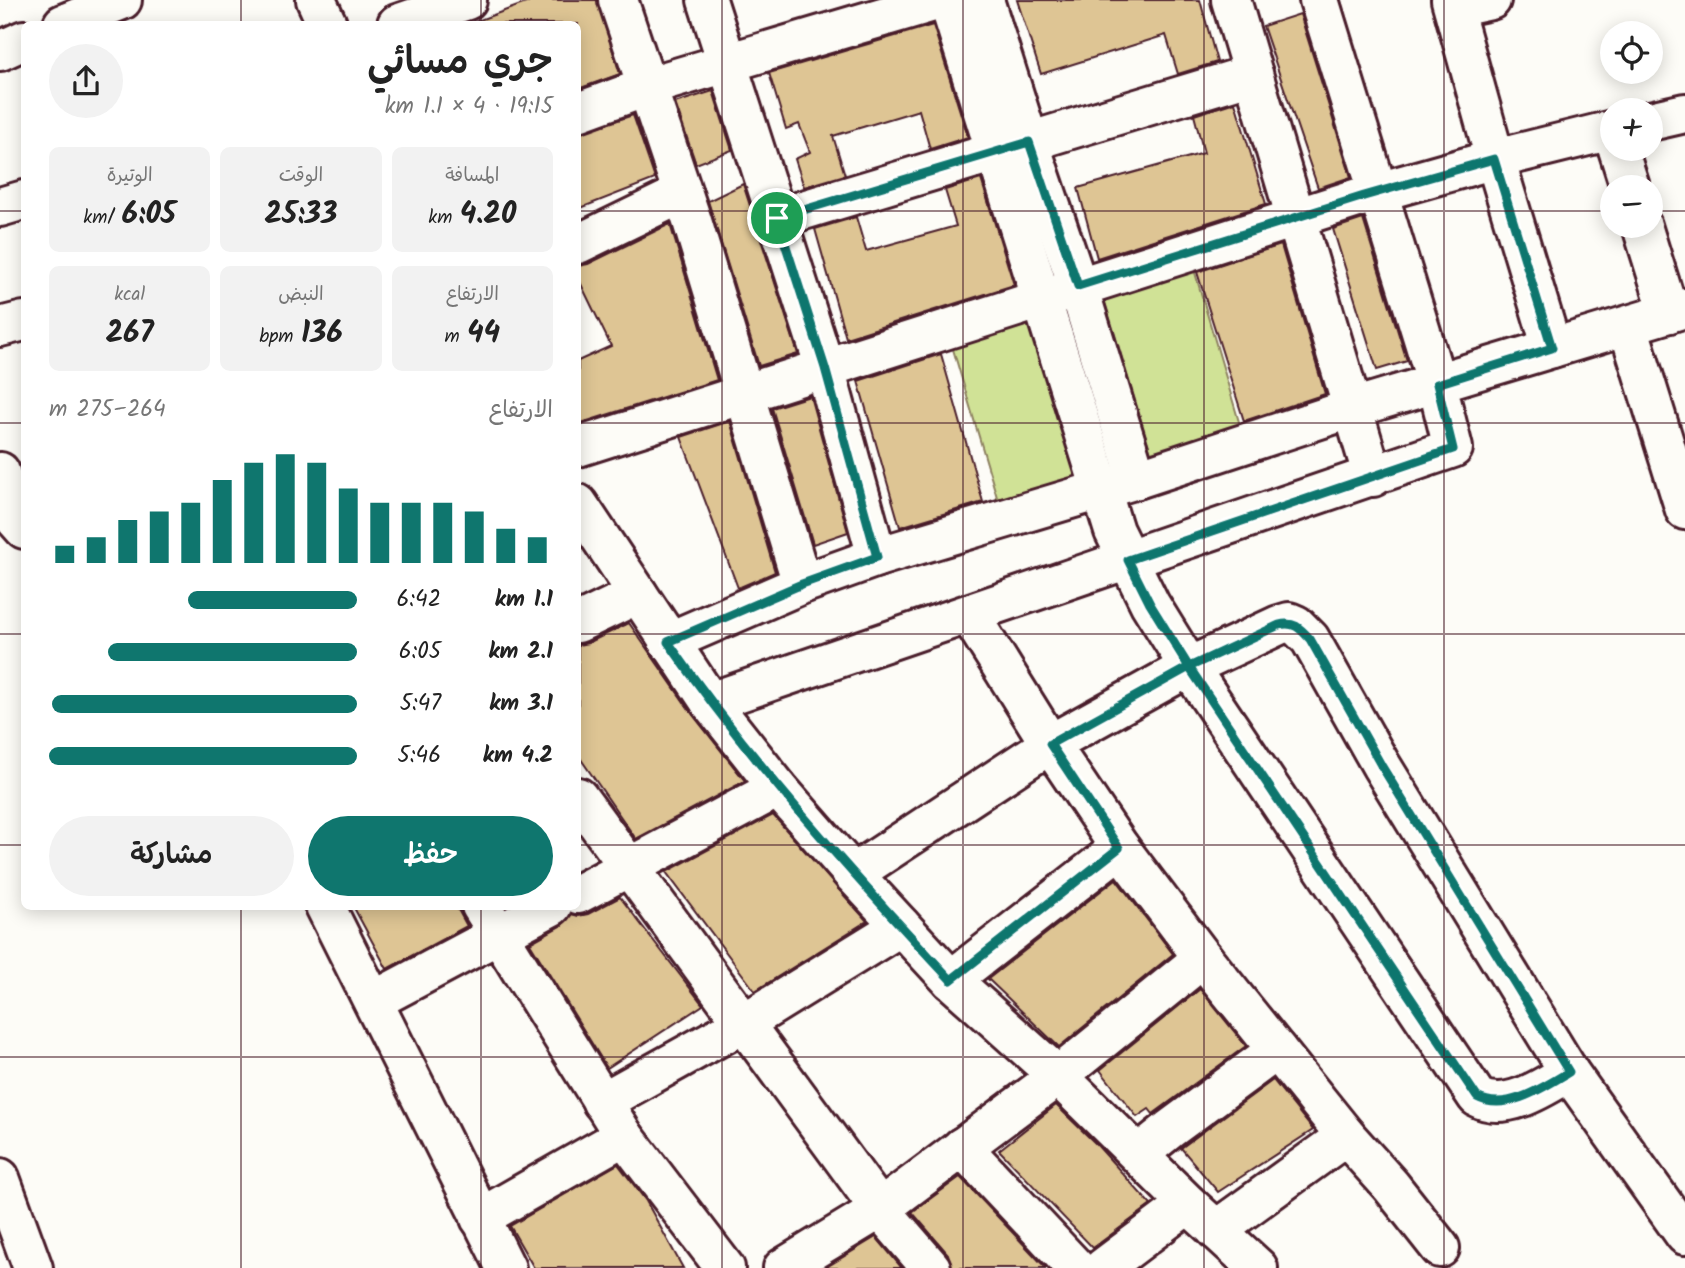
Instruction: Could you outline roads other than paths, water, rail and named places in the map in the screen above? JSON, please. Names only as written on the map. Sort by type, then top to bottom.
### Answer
[{"type":"street","points":[[70,21],[122,0]]},
{"type":"street","points":[[316,0],[326,21]]},
{"type":"street","points":[[402,15],[467,0]]},
{"type":"street","points":[[618,0],[692,221],[802,584]]},
{"type":"street","points":[[707,0],[825,368],[877,557]]},
{"type":"street","points":[[581,111],[649,86],[940,0]]},
{"type":"street","points":[[947,0],[1012,147],[1078,286],[1137,479]]},
{"type":"street","points":[[984,0],[1040,299],[1114,531],[1150,604],[1189,667],[1477,1097],[1492,1102],[1520,1097],[1569,1072]]},
{"type":"street","points":[[1231,0],[1373,477]]},
{"type":"street","points":[[710,702],[1453,449],[1437,384],[1319,0]]},
{"type":"street","points":[[1491,0],[1452,4],[1494,159],[1552,348]]},
{"type":"street","points":[[0,51],[21,41]]},
{"type":"street","points":[[777,218],[1253,74]]},
{"type":"street","points":[[1663,118],[1685,113]]},
{"type":"street","points":[[581,446],[1377,192],[1600,133]]},
{"type":"street","points":[[581,243],[681,194]]},
{"type":"street","points":[[0,207],[21,201]]},
{"type":"street","points":[[668,642],[802,584],[877,557],[1137,479],[1353,408],[1677,311],[1647,238]]},
{"type":"street","points":[[0,327],[21,322]]},
{"type":"street","points":[[1628,326],[1677,453],[1685,510]]},
{"type":"street","points":[[0,472],[16,520],[21,526]]},
{"type":"street","points":[[581,508],[710,702],[778,788],[853,874],[951,980],[1058,1076],[1188,1204],[1258,1268]]},
{"type":"street","points":[[581,622],[638,594]]},
{"type":"street","points":[[970,614],[1050,744],[1119,848],[1203,958],[1440,1248]]},
{"type":"street","points":[[853,874],[1050,744],[1189,667],[1279,625],[1289,622],[1296,625],[1310,639],[1381,765],[1569,1072],[1685,1235]]},
{"type":"street","points":[[581,892],[778,788]]},
{"type":"street","points":[[581,801],[880,1209],[931,1268]]},
{"type":"street","points":[[951,980],[1119,848]]},
{"type":"street","points":[[327,910],[506,1268]]},
{"type":"street","points":[[373,1001],[490,920],[534,910]]},
{"type":"street","points":[[490,920],[624,1136],[726,1268]]},
{"type":"street","points":[[602,1102],[744,1023],[901,926]]},
{"type":"street","points":[[783,1268],[880,1209],[1058,1076],[1203,958]]},
{"type":"street","points":[[1139,1154],[1277,1050]]},
{"type":"street","points":[[480,1218],[624,1136]]},
{"type":"street","points":[[1216,1230],[1346,1136]]},
{"type":"street","points":[[962,1147],[1076,1268]]},
{"type":"street","points":[[0,1178],[33,1268]]},
{"type":"street","points":[[1103,1268],[1188,1204]]}]
